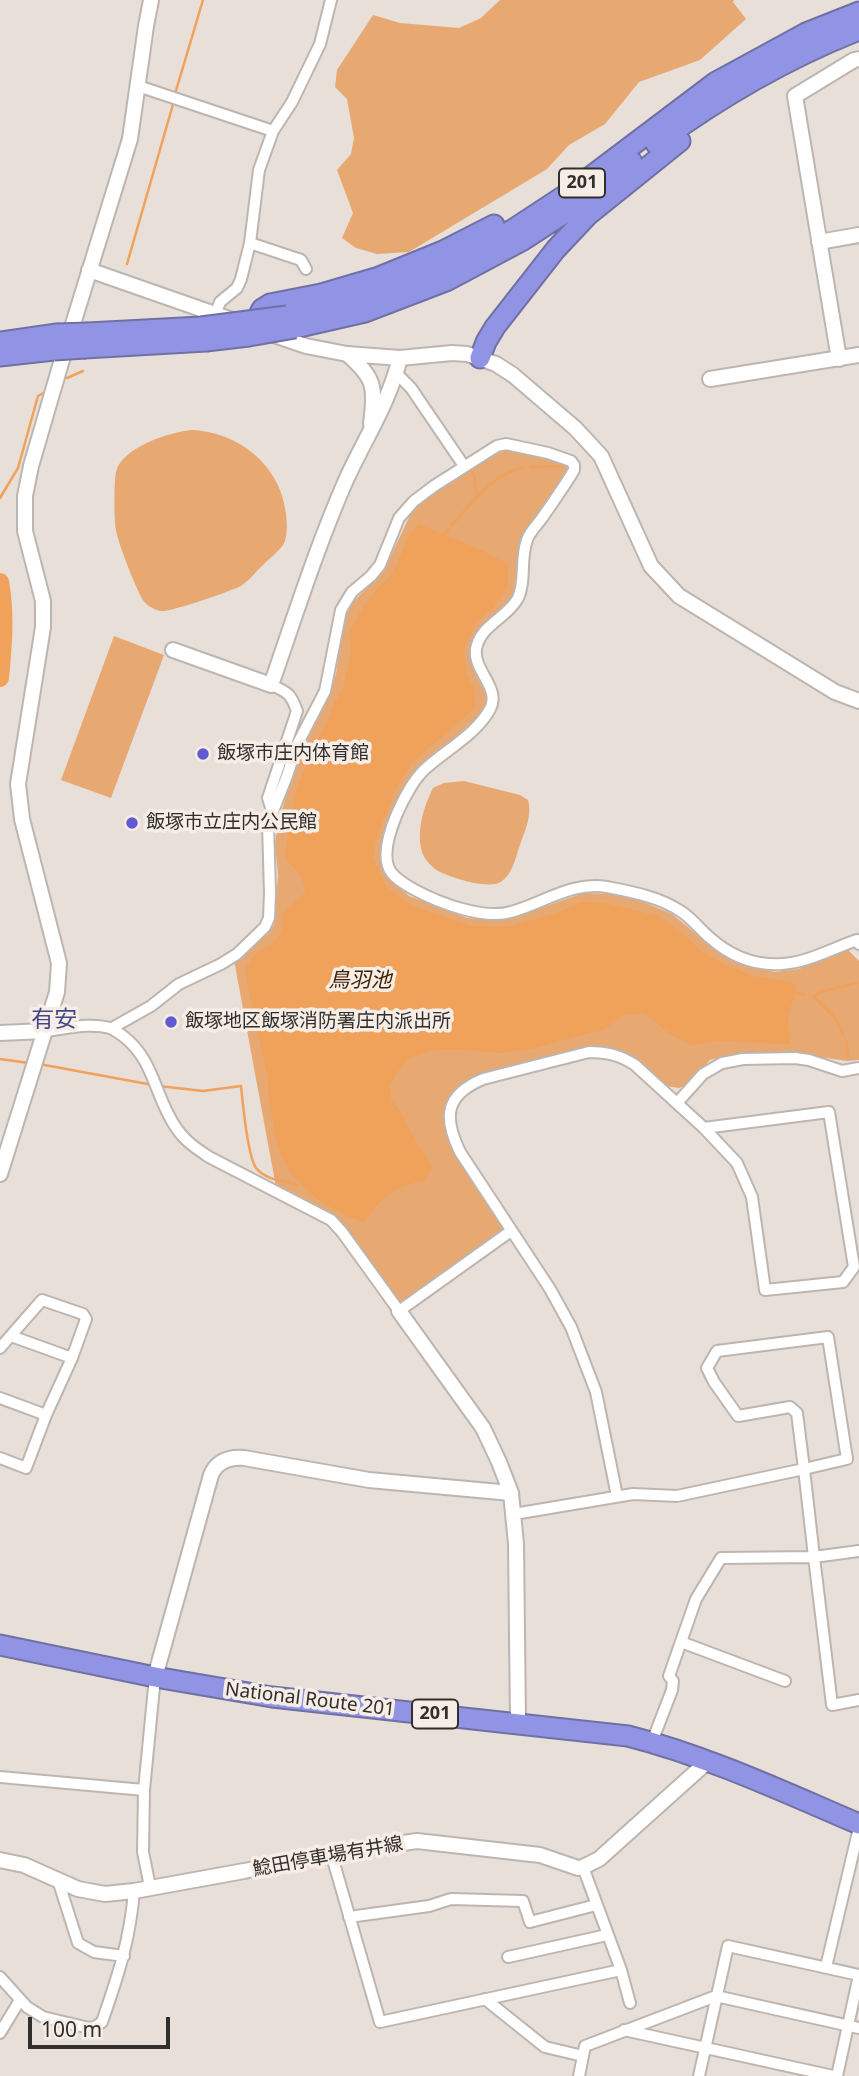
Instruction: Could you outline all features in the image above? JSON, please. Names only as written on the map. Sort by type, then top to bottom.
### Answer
[{"type":"highway","name":"201","points":[[0,342],[50,343],[207,327],[249,336],[443,267],[512,230],[573,190],[716,82],[806,33],[859,12]]},
{"type":"highway","name":"201","points":[[291,322],[365,312],[446,281],[523,240],[580,203],[688,121],[769,71],[815,47],[859,30]]},
{"type":"highway","points":[[480,358],[495,327],[556,249],[588,215],[769,71]]},
{"type":"highway","points":[[253,327],[262,309],[270,304],[321,294],[379,277],[443,251],[506,218],[716,82]]},
{"type":"highway","points":[[0,334],[50,343]]},
{"type":"highway","points":[[0,358],[50,343]]},
{"type":"highway","name":"National Route 201","points":[[0,1645],[155,1677],[272,1697],[601,1731],[652,1742],[762,1782],[859,1826]]},
{"type":"street","points":[[0,1174],[57,992],[59,963],[22,819],[18,784],[43,627],[43,601],[24,531],[25,496],[31,466],[89,270],[128,148],[151,0]]},
{"type":"street","points":[[207,327],[220,302],[237,288],[241,279],[250,243],[260,170],[273,131],[292,102],[320,44],[331,0]]},
{"type":"street","points":[[839,359],[796,96],[859,59]]},
{"type":"street","points":[[138,86],[273,131]]},
{"type":"street","points":[[819,242],[859,235]]},
{"type":"street","points":[[250,243],[301,260],[306,269]]},
{"type":"street","points":[[89,270],[207,327],[253,327],[306,346],[347,354],[400,358],[467,354],[513,375],[575,428],[601,456],[651,566],[679,596],[835,692],[859,701]]},
{"type":"street","points":[[347,354],[364,368],[371,379],[373,398],[370,432]]},
{"type":"street","points":[[710,379],[859,355]]},
{"type":"street","points":[[271,685],[337,502],[383,410],[400,358]]},
{"type":"street","points":[[396,373],[411,388],[464,466]]},
{"type":"street","points":[[0,1033],[88,1026],[112,1028],[151,1006],[179,984],[237,954],[265,927],[269,918],[270,893],[268,824],[297,744],[325,691],[341,610],[352,592],[380,565],[399,518],[414,501],[496,446],[506,444],[571,461],[575,470],[527,540],[520,594],[513,607],[484,632],[477,644],[475,654],[492,691],[492,707],[482,722],[422,772],[409,788],[385,852],[392,874],[415,890],[440,901],[477,913],[494,915],[510,913],[578,887],[595,885],[628,891],[662,900],[684,913],[711,939],[734,955],[756,963],[781,964],[800,961],[857,940],[859,944]]},
{"type":"street","points":[[173,650],[288,692],[294,701],[297,711],[268,798],[273,814]]},
{"type":"street","points":[[112,1028],[145,1059],[177,1131],[192,1146],[331,1220],[483,1428],[511,1493],[514,1514],[518,1723]]},
{"type":"street","points":[[617,1496],[596,1392],[571,1327],[550,1289],[460,1152],[449,1125],[452,1105],[458,1094],[467,1086],[483,1079],[589,1052],[623,1056],[704,1128],[737,1163],[752,1197],[765,1290],[843,1282],[855,1266],[829,1112],[704,1128]]},
{"type":"street","points":[[677,1103],[703,1074],[722,1063],[744,1059],[795,1058],[842,1071],[859,1068]]},
{"type":"street","points":[[399,1311],[511,1231]]},
{"type":"street","points":[[0,1348],[42,1300],[83,1314],[86,1319],[26,1468],[0,1458]]},
{"type":"street","points":[[10,1336],[72,1359]]},
{"type":"street","points":[[514,1514],[633,1494],[677,1496],[804,1469],[847,1459],[828,1337],[717,1351],[707,1368],[738,1416],[790,1407],[797,1413],[804,1469],[832,1705],[859,1700]]},
{"type":"street","points":[[0,1398],[46,1415]]},
{"type":"street","points":[[150,1888],[143,1852],[144,1790],[155,1677],[214,1469],[225,1460],[244,1458],[369,1480],[511,1493]]},
{"type":"street","points":[[652,1742],[672,1690],[673,1681],[669,1676],[696,1599],[722,1558],[814,1557],[859,1552]]},
{"type":"street","points":[[681,1642],[785,1681]]},
{"type":"street","points":[[630,2003],[621,1970],[583,1867],[599,1859],[707,1762]]},
{"type":"street","points":[[0,1777],[144,1790]]},
{"type":"street","points":[[826,1967],[859,1826]]},
{"type":"street","name":"鯰田停車場有井線","points":[[0,1860],[24,1865],[78,1889],[105,1894],[134,1891],[331,1853],[417,1841],[529,1854],[578,1868],[583,1867]]},
{"type":"street","points":[[331,1853],[380,2022],[621,1970]]},
{"type":"street","points":[[58,1881],[78,1943],[94,1952],[124,1956]]},
{"type":"street","points":[[2,1980],[27,2007],[43,2017],[89,2028],[95,2027],[102,2022],[124,1956],[134,1891]]},
{"type":"street","points":[[349,1917],[429,1906],[451,1899],[523,1901],[530,1922],[596,1905]]},
{"type":"street","points":[[508,1957],[607,1935]]},
{"type":"street","points":[[624,2030],[705,2048],[835,2076],[853,2027],[859,1975],[728,1945],[716,1996],[705,2048],[699,2076]]},
{"type":"street","points":[[593,2076],[580,2075],[585,2046],[716,1996],[853,2027]]},
{"type":"street","points":[[485,1999],[545,2047],[583,2056]]},
{"type":"street","points":[[0,2033],[20,2000]]},
{"type":"shaded area","points":[[500,0],[734,0],[746,19],[700,60],[639,82],[605,124],[569,145],[547,169],[409,252],[377,254],[356,248],[342,238],[353,213],[337,170],[351,154],[354,138],[347,99],[335,87],[337,70],[373,15],[400,23],[459,28],[481,18]]},
{"type":"shaded area","points":[[192,430],[226,437],[255,455],[266,467],[276,481],[282,497],[286,538],[279,550],[241,586],[213,597],[160,611],[143,600],[120,545],[115,519],[116,472],[127,455],[137,448],[172,434]]},
{"type":"shaded area","name":"鳥羽池","points":[[503,451],[516,451],[565,464],[569,468],[568,473],[526,533],[514,597],[471,649],[473,667],[487,697],[484,711],[435,756],[384,841],[381,858],[385,875],[409,896],[467,918],[496,920],[584,893],[616,894],[672,914],[717,951],[743,965],[775,972],[799,969],[848,950],[859,961],[859,1060],[847,1061],[798,1054],[741,1053],[710,1060],[686,1085],[679,1088],[666,1086],[645,1068],[597,1049],[484,1076],[447,1108],[444,1123],[453,1149],[505,1228],[500,1236],[402,1304],[397,1302],[346,1233],[276,1187],[234,960],[267,935],[274,925],[278,875],[275,844],[278,823],[296,764],[336,674],[344,618],[354,601],[388,562],[412,511],[469,469]]},
{"type":"shaded area","points":[[114,636],[164,655],[111,798],[61,780]]},
{"type":"shaded area","points":[[464,781],[520,795],[528,800],[528,821],[514,863],[506,877],[496,884],[469,882],[441,872],[429,863],[422,852],[422,819],[433,788],[444,783]]},
{"type":"water","name":"鳥羽池","points":[[418,524],[508,564],[508,586],[492,609],[476,622],[463,650],[476,706],[412,762],[394,792],[376,839],[373,859],[386,887],[412,906],[471,926],[512,926],[582,902],[604,903],[658,916],[681,932],[701,951],[718,961],[752,976],[790,982],[797,986],[788,1016],[790,1044],[714,1041],[692,1045],[672,1035],[643,1013],[622,1016],[603,1030],[533,1049],[500,1053],[434,1050],[410,1058],[397,1072],[390,1087],[391,1100],[426,1155],[431,1168],[425,1180],[397,1190],[383,1199],[365,1222],[319,1200],[300,1183],[282,1157],[274,1128],[267,1074],[245,969],[254,955],[272,944],[280,934],[282,914],[305,893],[302,879],[287,862],[285,852],[297,789],[333,705],[343,689],[351,653],[350,631],[375,591],[391,575],[406,541]]},
{"type":"waterway","points":[[175,94],[203,0]]},
{"type":"waterway","points":[[127,264],[174,101]]},
{"type":"waterway","points":[[67,378],[83,371]]},
{"type":"waterway","points":[[0,498],[18,468],[38,396],[47,391]]},
{"type":"waterway","points":[[531,467],[564,466]]},
{"type":"waterway","points":[[452,525],[492,483],[501,476],[522,468]]},
{"type":"waterway","points":[[470,469],[477,495]]},
{"type":"waterway","points":[[445,534],[448,529]]},
{"type":"waterway","points":[[0,582],[3,618],[0,678]]},
{"type":"waterway","points":[[815,996],[820,992],[857,983]]},
{"type":"waterway","points":[[795,993],[804,994]]},
{"type":"waterway","points":[[813,996],[837,1020],[843,1034]]},
{"type":"waterway","points":[[846,1041],[848,1056]]},
{"type":"waterway","points":[[0,1059],[29,1063]]},
{"type":"waterway","points":[[39,1064],[153,1085]]},
{"type":"waterway","points":[[159,1086],[203,1091],[241,1086],[248,1141],[256,1168],[269,1178],[297,1184]]},
{"type":"place","name":"飯塚市庄内体育館","points":[[203,754]]},
{"type":"place","name":"飯塚市立庄内公民館","points":[[132,823]]},
{"type":"place","name":"飯塚地区飯塚消防署庄内派出所","points":[[171,1022]]},
{"type":"district","name":"有安","points":[[54,1020]]}]
